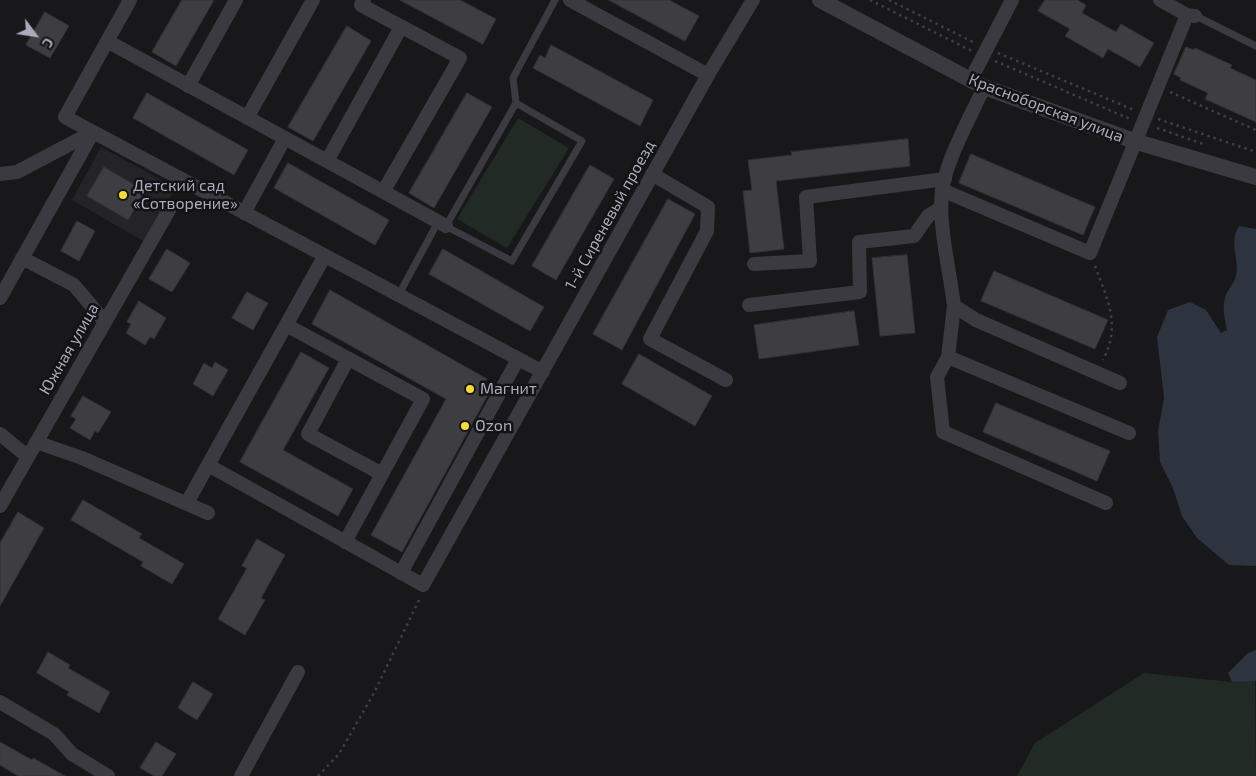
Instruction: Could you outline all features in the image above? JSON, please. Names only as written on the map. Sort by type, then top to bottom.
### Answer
[{"type":"street","points":[[130,0],[65,117],[324,257],[543,372]]},
{"type":"street","points":[[188,86],[236,0]]},
{"type":"street","points":[[247,118],[313,0]]},
{"type":"street","points":[[364,0],[361,5],[460,58],[383,192]]},
{"type":"street","points":[[570,0],[708,75]]},
{"type":"street","name":"1-й Сиреневый проезд","points":[[423,585],[652,174],[753,0]]},
{"type":"street","name":"Красноборская улица","points":[[820,0],[977,84],[1137,142],[1256,177]]},
{"type":"street","points":[[1012,0],[985,52],[977,84],[944,184],[941,208],[954,306],[948,357],[937,377],[943,432],[1106,503]]},
{"type":"street","points":[[754,264],[810,261],[806,196],[944,184],[1090,253],[1192,16],[1160,0]]},
{"type":"street","points":[[327,161],[401,27]]},
{"type":"street","points":[[107,41],[446,226]]},
{"type":"street","points":[[0,174],[17,172],[93,132]]},
{"type":"street","points":[[0,298],[93,132]]},
{"type":"street","points":[[244,214],[284,138]]},
{"type":"street","points":[[652,174],[708,208],[707,231],[650,340],[726,380]]},
{"type":"street","points":[[749,306],[860,292],[859,242],[914,236],[928,216],[941,208]]},
{"type":"street","name":"Южная улица","points":[[0,506],[169,210]]},
{"type":"street","points":[[187,503],[324,257]]},
{"type":"street","points":[[22,258],[74,285],[105,322]]},
{"type":"street","points":[[954,306],[976,320],[1120,383]]},
{"type":"street","points":[[286,325],[423,400],[346,542]]},
{"type":"street","points":[[948,357],[1128,433]]},
{"type":"street","points":[[348,359],[308,434],[382,474]]},
{"type":"street","points":[[401,573],[518,359]]},
{"type":"street","points":[[0,434],[28,457]]},
{"type":"street","points":[[36,442],[82,458],[208,513]]},
{"type":"street","points":[[208,465],[423,585]]},
{"type":"street","points":[[241,776],[298,672]]},
{"type":"street","points":[[0,702],[54,734],[72,754],[108,776]]},
{"type":"lane","points":[[446,226],[516,103],[513,78],[556,0]]},
{"type":"lane","points":[[1192,16],[1256,46]]},
{"type":"lane","points":[[398,296],[438,222],[512,261],[582,141],[516,103]]},
{"type":"path","points":[[870,0],[985,52],[1146,120],[1256,152]]},
{"type":"path","points":[[889,0],[985,52],[1215,148]]},
{"type":"path","points":[[1165,90],[1256,130]]},
{"type":"path","points":[[1090,253],[1113,313],[1111,345],[1102,361]]},
{"type":"path","points":[[318,776],[339,754],[374,693],[418,604],[423,585]]},
{"type":"shaded area","points":[[518,118],[569,148],[507,248],[457,219]]},
{"type":"shaded area","name":"Детский сад «Сотворение»","points":[[101,147],[176,188],[145,242],[72,200]]},
{"type":"shaded area","points":[[1144,673],[1232,682],[1255,680],[1256,776],[1017,776],[1035,743]]},
{"type":"water","points":[[1239,226],[1256,229],[1256,566],[1229,565],[1197,538],[1182,516],[1173,488],[1160,462],[1158,431],[1164,398],[1157,337],[1168,310],[1190,302],[1206,310],[1221,333],[1227,330],[1224,302],[1236,276],[1237,263],[1234,238]]},
{"type":"water","points":[[1256,650],[1256,681],[1232,682],[1228,673],[1248,653]]},
{"type":"building","points":[[182,0],[214,0],[176,66],[152,52]]},
{"type":"building","points":[[400,0],[460,0],[496,19],[483,44]]},
{"type":"building","points":[[609,0],[669,0],[699,16],[685,41]]},
{"type":"building","points":[[1045,0],[1077,0],[1086,5],[1082,13],[1116,32],[1121,24],[1154,43],[1140,67],[1108,49],[1103,58],[1065,36],[1070,29],[1038,11]]},
{"type":"building","points":[[45,12],[69,26],[50,58],[26,45]]},
{"type":"building","points":[[347,26],[371,41],[313,141],[288,127]]},
{"type":"building","points":[[551,45],[653,100],[640,126],[533,68],[540,55],[545,58]]},
{"type":"building","points":[[1186,47],[1194,50],[1195,48],[1232,65],[1230,68],[1256,80],[1256,122],[1205,99],[1208,93],[1180,80],[1181,78],[1174,74]]},
{"type":"building","points":[[147,93],[248,150],[234,175],[133,118]]},
{"type":"building","points":[[467,93],[492,107],[434,208],[409,193]]},
{"type":"building","points":[[908,139],[910,166],[776,181],[784,249],[750,253],[743,191],[752,190],[748,160],[792,155],[791,152]]},
{"type":"building","points":[[971,154],[1095,207],[1083,235],[959,183]]},
{"type":"building","points":[[288,163],[389,220],[375,245],[274,188]]},
{"type":"building","points":[[590,165],[614,179],[556,280],[532,266]]},
{"type":"building","points":[[104,167],[145,191],[128,220],[87,196]]},
{"type":"building","points":[[668,199],[695,214],[622,350],[593,334]]},
{"type":"building","points":[[77,221],[95,231],[79,261],[61,251]]},
{"type":"building","points":[[167,249],[190,263],[172,292],[149,279]]},
{"type":"building","points":[[443,249],[544,307],[530,331],[429,274]]},
{"type":"building","points":[[907,255],[915,333],[880,336],[872,258]]},
{"type":"building","points":[[994,271],[1108,320],[1095,349],[981,301]]},
{"type":"building","points":[[330,290],[487,379],[485,382],[490,386],[490,391],[402,552],[371,535],[446,399],[312,324]]},
{"type":"building","points":[[247,292],[268,303],[253,330],[232,318]]},
{"type":"building","points":[[139,301],[166,318],[154,339],[150,337],[145,345],[126,333],[131,324],[127,322]]},
{"type":"building","points":[[854,311],[859,345],[759,359],[754,325]]},
{"type":"building","points":[[301,352],[329,368],[283,450],[353,489],[338,516],[240,462]]},
{"type":"building","points":[[639,354],[712,396],[695,426],[622,384]]},
{"type":"building","points":[[215,362],[228,370],[213,396],[193,384],[204,363],[212,368]]},
{"type":"building","points":[[83,396],[111,412],[98,433],[95,431],[90,440],[70,428],[76,419],[71,416]]},
{"type":"building","points":[[996,403],[1110,451],[1097,481],[983,432]]},
{"type":"building","points":[[83,500],[142,534],[139,538],[184,564],[172,584],[141,566],[143,562],[71,520]]},
{"type":"building","points":[[18,512],[44,528],[0,606],[0,543]]},
{"type":"building","points":[[257,539],[285,555],[261,598],[265,600],[245,635],[218,619],[247,568],[242,566]]},
{"type":"building","points":[[48,652],[70,665],[68,668],[110,692],[99,713],[67,695],[69,692],[37,673]]},
{"type":"building","points":[[193,682],[213,694],[197,720],[178,708]]},
{"type":"building","points":[[0,742],[65,776],[18,776],[0,765]]},
{"type":"building","points":[[156,742],[176,754],[162,776],[154,776],[140,768]]},
{"type":"place","name":"Детский сад «Сотворение»","points":[[123,195]]},
{"type":"place","name":"Магнит","points":[[470,389]]},
{"type":"place","name":"Ozon","points":[[465,426]]}]
